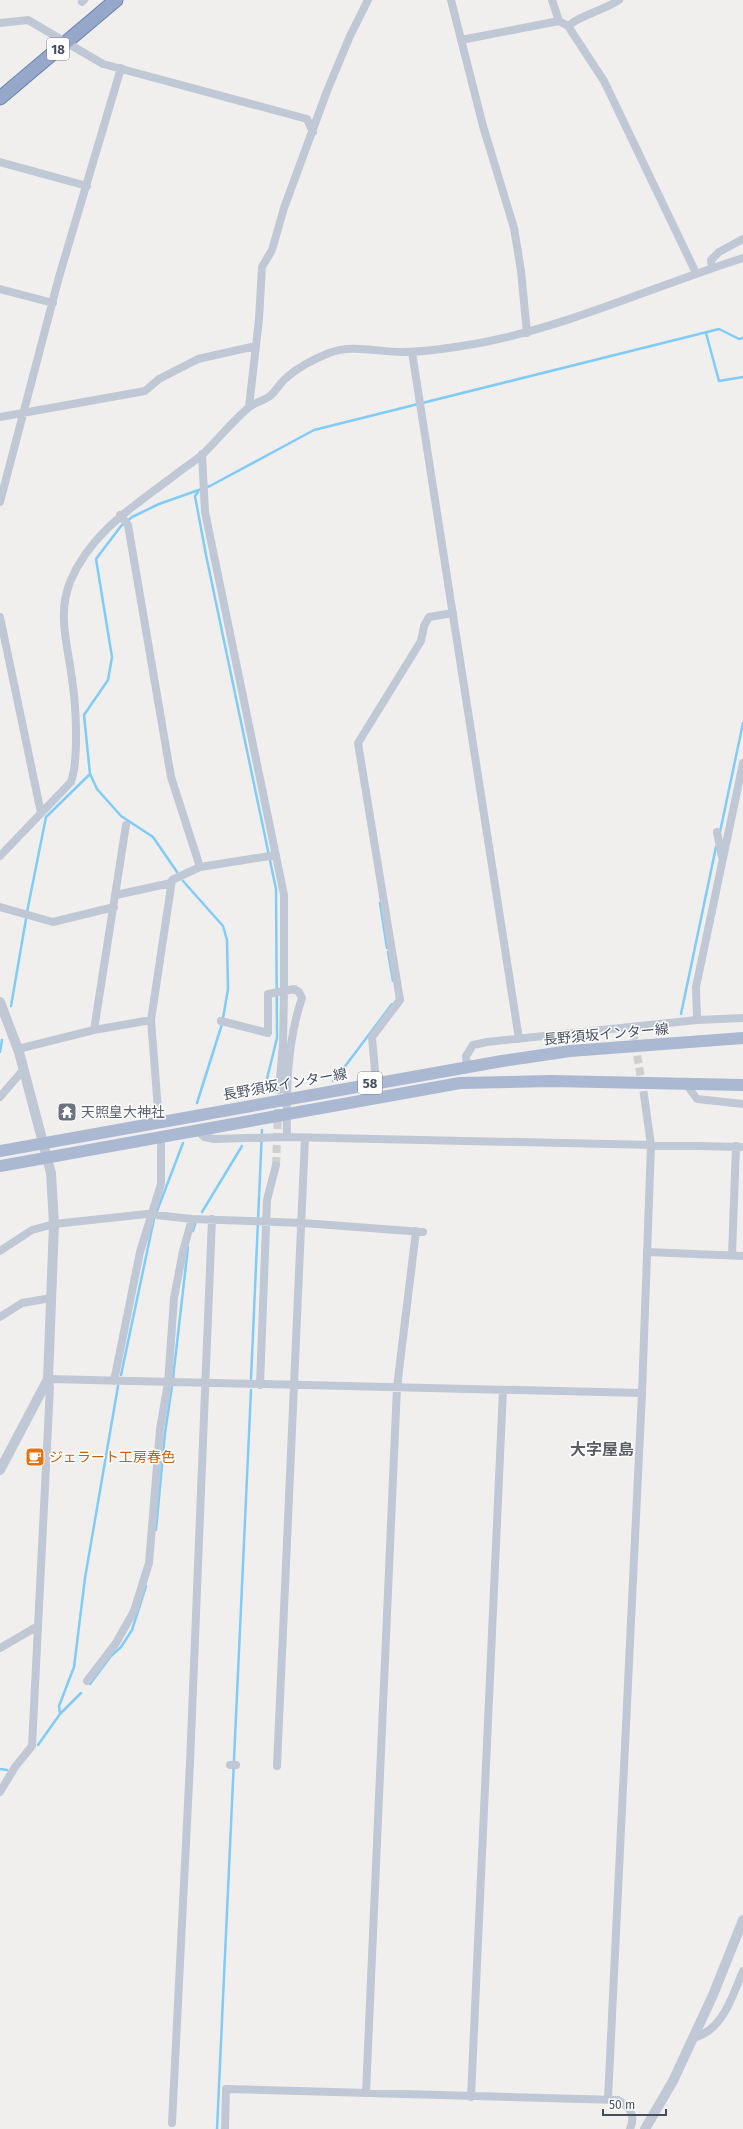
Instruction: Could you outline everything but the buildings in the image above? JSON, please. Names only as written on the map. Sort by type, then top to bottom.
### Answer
[{"type":"highway","name":"18","points":[[0,98],[116,0]]},
{"type":"main road","name":"長野須坂インター線","points":[[0,1151],[159,1122],[282,1094],[376,1082],[467,1066],[570,1051],[743,1038]]},
{"type":"main road","name":"長野須坂インター線","points":[[0,1166],[46,1156],[161,1137],[460,1083],[551,1081],[743,1085]]},
{"type":"street","points":[[250,407],[262,267],[272,250],[284,208],[350,36],[368,0]]},
{"type":"street","points":[[452,0],[483,126],[514,228],[521,271],[527,333]]},
{"type":"street","points":[[552,0],[559,21]]},
{"type":"street","points":[[568,26],[575,20],[608,7],[619,0]]},
{"type":"street","points":[[0,23],[28,20],[67,41],[103,64],[307,119],[313,132]]},
{"type":"street","points":[[461,40],[559,21],[568,26],[604,81],[696,273]]},
{"type":"street","points":[[0,502],[53,303],[121,68]]},
{"type":"street","points":[[0,162],[87,186]]},
{"type":"street","points":[[712,268],[711,260],[719,252],[743,239]]},
{"type":"street","points":[[0,856],[71,782],[74,774],[75,734],[73,681],[63,627],[68,590],[80,561],[101,534],[124,519],[202,454],[250,407],[270,396],[287,378],[298,370],[330,353],[343,349],[412,352],[471,344],[527,333],[634,297],[696,273],[743,258]]},
{"type":"street","points":[[0,289],[53,303]]},
{"type":"street","points":[[2,416],[145,390],[159,380],[198,359],[256,346]]},
{"type":"street","points":[[412,352],[519,1038]]},
{"type":"street","points":[[202,454],[204,512],[270,856],[284,895],[282,1094],[286,1114],[287,1138]]},
{"type":"street","points":[[124,519],[171,777],[200,867]]},
{"type":"street","points":[[376,1082],[372,1037],[400,1000],[358,742],[421,641],[424,626],[429,617],[453,612]]},
{"type":"street","points":[[0,617],[41,813]]},
{"type":"street","points":[[697,1020],[696,987],[743,763]]},
{"type":"street","points":[[94,1030],[126,825]]},
{"type":"street","points":[[717,832],[723,860]]},
{"type":"street","points":[[159,1122],[151,1020],[172,880],[200,867],[270,856]]},
{"type":"street","points":[[116,895],[171,883]]},
{"type":"street","points":[[0,907],[53,922],[114,907]]},
{"type":"street","points":[[222,1022],[268,1033],[268,994],[294,989],[299,992],[302,998],[294,1019],[282,1094]]},
{"type":"street","points":[[0,1002],[18,1048],[51,1173],[54,1224],[48,1379],[50,1387],[32,1746],[15,1767],[0,1792]]},
{"type":"street","points":[[467,1066],[466,1056],[473,1045],[519,1038],[697,1020],[743,1018]]},
{"type":"street","points":[[18,1048],[94,1030],[151,1020]]},
{"type":"street","points":[[0,1097],[24,1069]]},
{"type":"street","points":[[686,1084],[697,1099],[743,1104]]},
{"type":"street","points":[[608,2099],[642,1393],[651,1145],[644,1094]]},
{"type":"street","points":[[197,1130],[204,1137],[209,1138],[542,1141],[740,1147],[732,1255]]},
{"type":"street","points":[[114,1381],[140,1252],[161,1184],[161,1137]]},
{"type":"street","points":[[277,1766],[303,1223],[305,1138]]},
{"type":"street","points":[[260,1385],[264,1222],[267,1200],[276,1165]]},
{"type":"street","points":[[0,1251],[32,1230],[54,1224],[152,1215],[192,1219],[303,1223],[420,1232],[397,1387],[366,2093]]},
{"type":"street","points":[[87,1681],[116,1643],[134,1611],[148,1563],[160,1429],[168,1383],[174,1298],[183,1251],[192,1219]]},
{"type":"street","points":[[172,2123],[190,1763],[212,1219]]},
{"type":"street","points":[[647,1252],[743,1256]]},
{"type":"street","points":[[0,1317],[22,1303],[51,1298]]},
{"type":"street","points":[[48,1379],[205,1384],[642,1393]]},
{"type":"street","points":[[0,1470],[48,1379]]},
{"type":"street","points":[[470,2097],[503,1390]]},
{"type":"street","points":[[0,1648],[38,1626]]},
{"type":"street","points":[[645,2129],[673,2081],[713,1994],[743,1920]]},
{"type":"street","points":[[693,2038],[703,2035],[716,2025],[727,2008],[743,1971]]},
{"type":"street","points":[[225,2129],[226,2089],[470,2097],[608,2099],[618,2100],[627,2105],[634,2120],[630,2129]]},
{"type":"waterway","points":[[27,912],[46,817],[90,774],[84,715],[108,680],[112,657],[96,559],[121,526],[132,517],[159,504],[210,486],[314,430],[719,329],[739,339],[743,338]]},
{"type":"waterway","points":[[706,333],[719,381],[743,377]]},
{"type":"waterway","points":[[198,492],[195,496],[206,555],[276,889],[277,1038],[264,1091]]},
{"type":"waterway","points":[[720,832],[743,723]]},
{"type":"waterway","points":[[90,774],[97,789],[121,816],[153,837],[177,872]]},
{"type":"waterway","points":[[681,1014],[716,847]]},
{"type":"waterway","points":[[183,881],[223,926],[227,940],[228,989],[222,1024],[197,1103]]},
{"type":"waterway","points":[[380,903],[387,948]]},
{"type":"waterway","points":[[11,1006],[26,919]]},
{"type":"waterway","points":[[388,952],[393,981]]},
{"type":"waterway","points":[[343,1069],[392,1004]]},
{"type":"waterway","points":[[0,1052],[2,1040]]},
{"type":"waterway","points":[[333,1081],[341,1072]]},
{"type":"waterway","points":[[251,1379],[262,1130]]},
{"type":"waterway","points":[[157,1211],[183,1143]]},
{"type":"waterway","points":[[202,1212],[242,1146]]},
{"type":"waterway","points":[[121,1375],[154,1219]]},
{"type":"waterway","points":[[193,1231],[196,1221]]},
{"type":"waterway","points":[[173,1378],[188,1247]]},
{"type":"waterway","points":[[60,1714],[59,1706],[74,1667],[85,1578],[118,1386]]},
{"type":"waterway","points":[[156,1530],[165,1433],[172,1386]]},
{"type":"waterway","points":[[217,2129],[251,1390]]},
{"type":"waterway","points":[[90,1684],[111,1656],[121,1647],[132,1630],[146,1586]]},
{"type":"waterway","points":[[38,1745],[60,1714],[81,1693]]},
{"type":"waterway","points":[[0,1769],[7,1770]]},
{"type":"tunnel","points":[[633,1032],[644,1095]]},
{"type":"tunnel","points":[[276,1165],[279,1090]]},
{"type":"place","name":"天照皇大神社","points":[[67,1112]]},
{"type":"place","name":"ジェラート工房春色","points":[[35,1457]]},
{"type":"district","name":"大字屋島","points":[[602,1449]]}]
